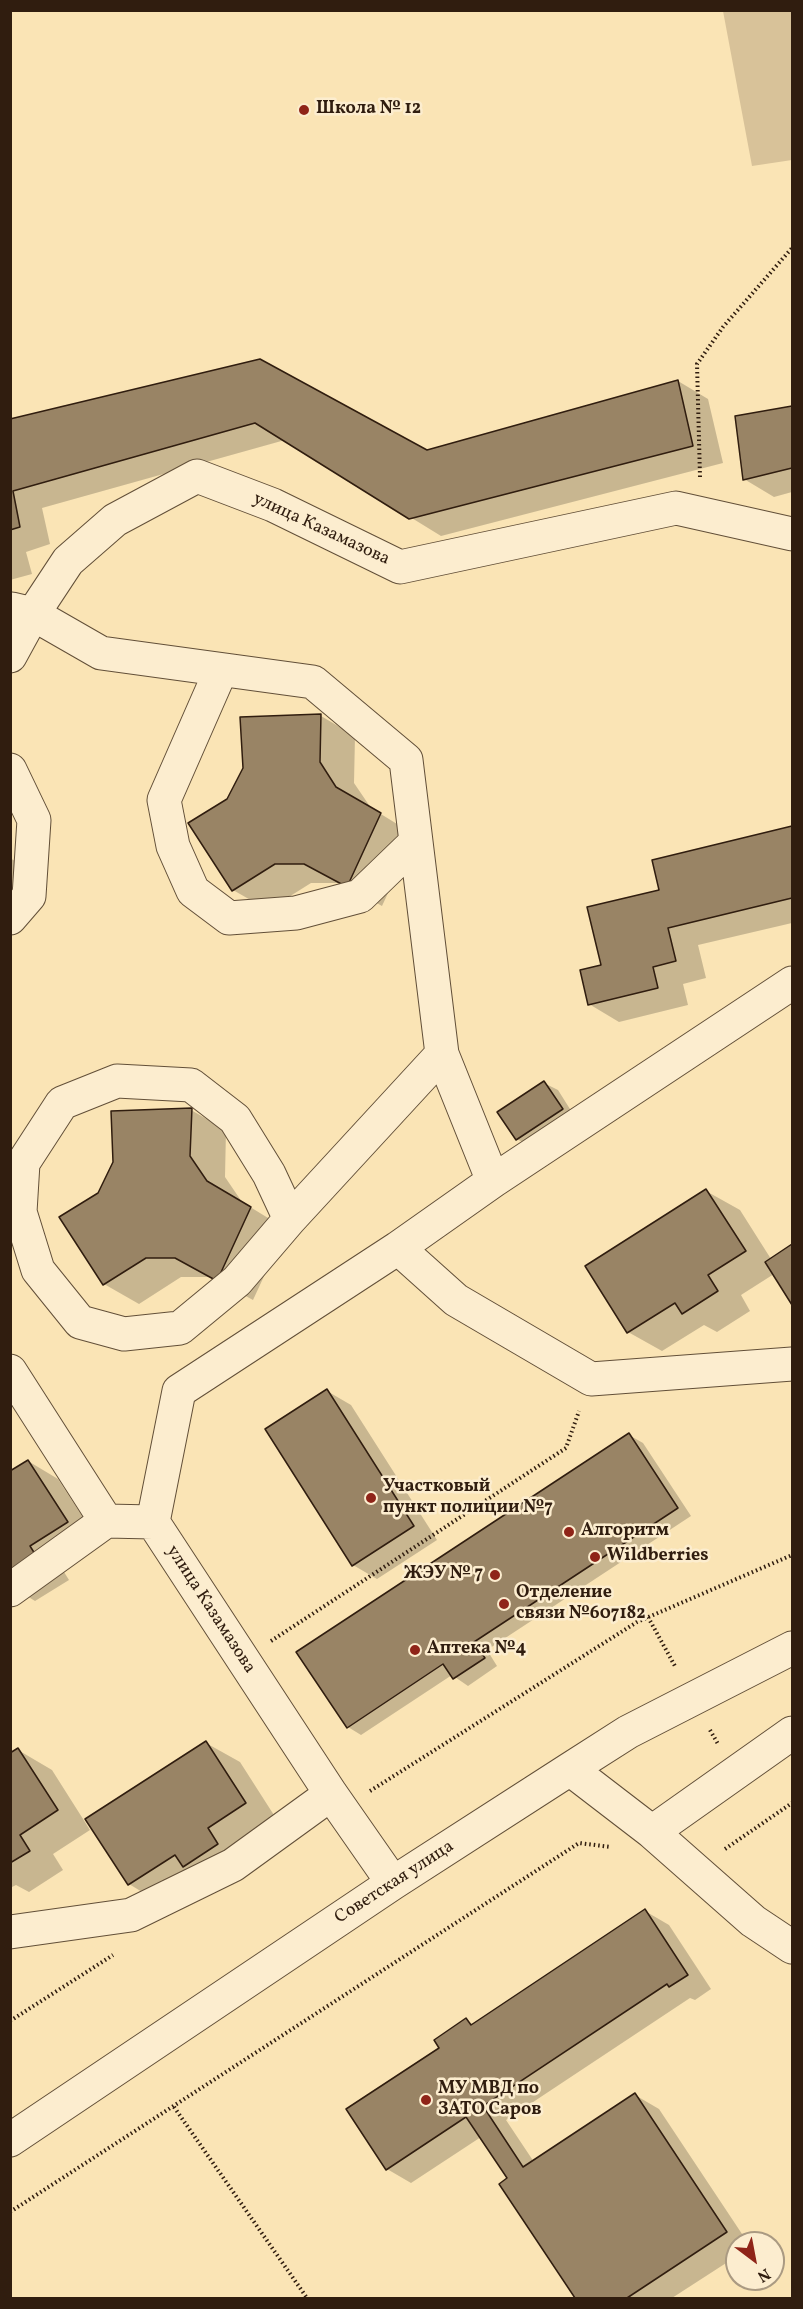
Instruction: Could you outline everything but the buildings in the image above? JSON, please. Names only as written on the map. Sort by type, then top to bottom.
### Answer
[{"type":"street","name":"улица Казамазова","points":[[10,656],[22,611],[68,561],[115,520],[197,476],[273,505],[400,567],[676,508],[791,535]]},
{"type":"street","points":[[22,611],[101,653],[313,682],[406,760],[442,1054],[493,1181]]},
{"type":"street","points":[[221,669],[164,800],[173,846],[193,891],[229,918],[296,913],[360,896],[416,842]]},
{"type":"street","points":[[10,770],[34,820],[29,896],[10,918]]},
{"type":"street","points":[[10,1590],[106,1521],[153,1522],[179,1391],[398,1248],[493,1181],[792,983]]},
{"type":"street","points":[[290,1220],[269,1174],[235,1119],[191,1085],[117,1082],[62,1103],[23,1163],[20,1212],[38,1270],[80,1322],[124,1334],[180,1328],[237,1281],[442,1054]]},
{"type":"street","points":[[398,1248],[456,1300],[591,1379],[792,1364]]},
{"type":"street","points":[[10,1371],[106,1521]]},
{"type":"street","name":"улица Казамазова","points":[[153,1522],[336,1801],[393,1883]]},
{"type":"street","name":"Советская улица","points":[[10,2140],[393,1883],[628,1732],[792,1648]]},
{"type":"street","points":[[652,1832],[792,1732]]},
{"type":"street","points":[[570,1769],[681,1856],[753,1921],[792,1947]]},
{"type":"street","points":[[10,1932],[131,1915],[233,1865],[336,1801]]},
{"type":"path","points":[[702,514],[697,364],[723,327],[792,248]]},
{"type":"path","points":[[243,1659],[566,1448],[591,1379]]},
{"type":"path","points":[[336,1801],[648,1617],[792,1555]]},
{"type":"path","points":[[648,1617],[678,1671]]},
{"type":"path","points":[[681,1856],[708,1861],[792,1803]]},
{"type":"path","points":[[10,2212],[579,1843],[614,1847]]},
{"type":"path","points":[[10,2021],[119,1951]]},
{"type":"path","points":[[174,2107],[307,2298]]},
{"type":"shaded area","points":[[723,11],[792,11],[792,160],[752,166]]},
{"type":"place","name":"Школа № 12","points":[[304,110]]},
{"type":"place","name":"Участковый пункт полиции №7","points":[[371,1498]]},
{"type":"place","name":"Алгоритм","points":[[569,1532]]},
{"type":"place","name":"Wildberries","points":[[595,1557]]},
{"type":"place","name":"ЖЭУ № 7","points":[[495,1575]]},
{"type":"place","name":"Отделение связи №607182","points":[[504,1604]]},
{"type":"place","name":"Аптека №4","points":[[415,1650]]},
{"type":"place","name":"МУ МВД по ЗАТО Саров","points":[[426,2100]]}]
